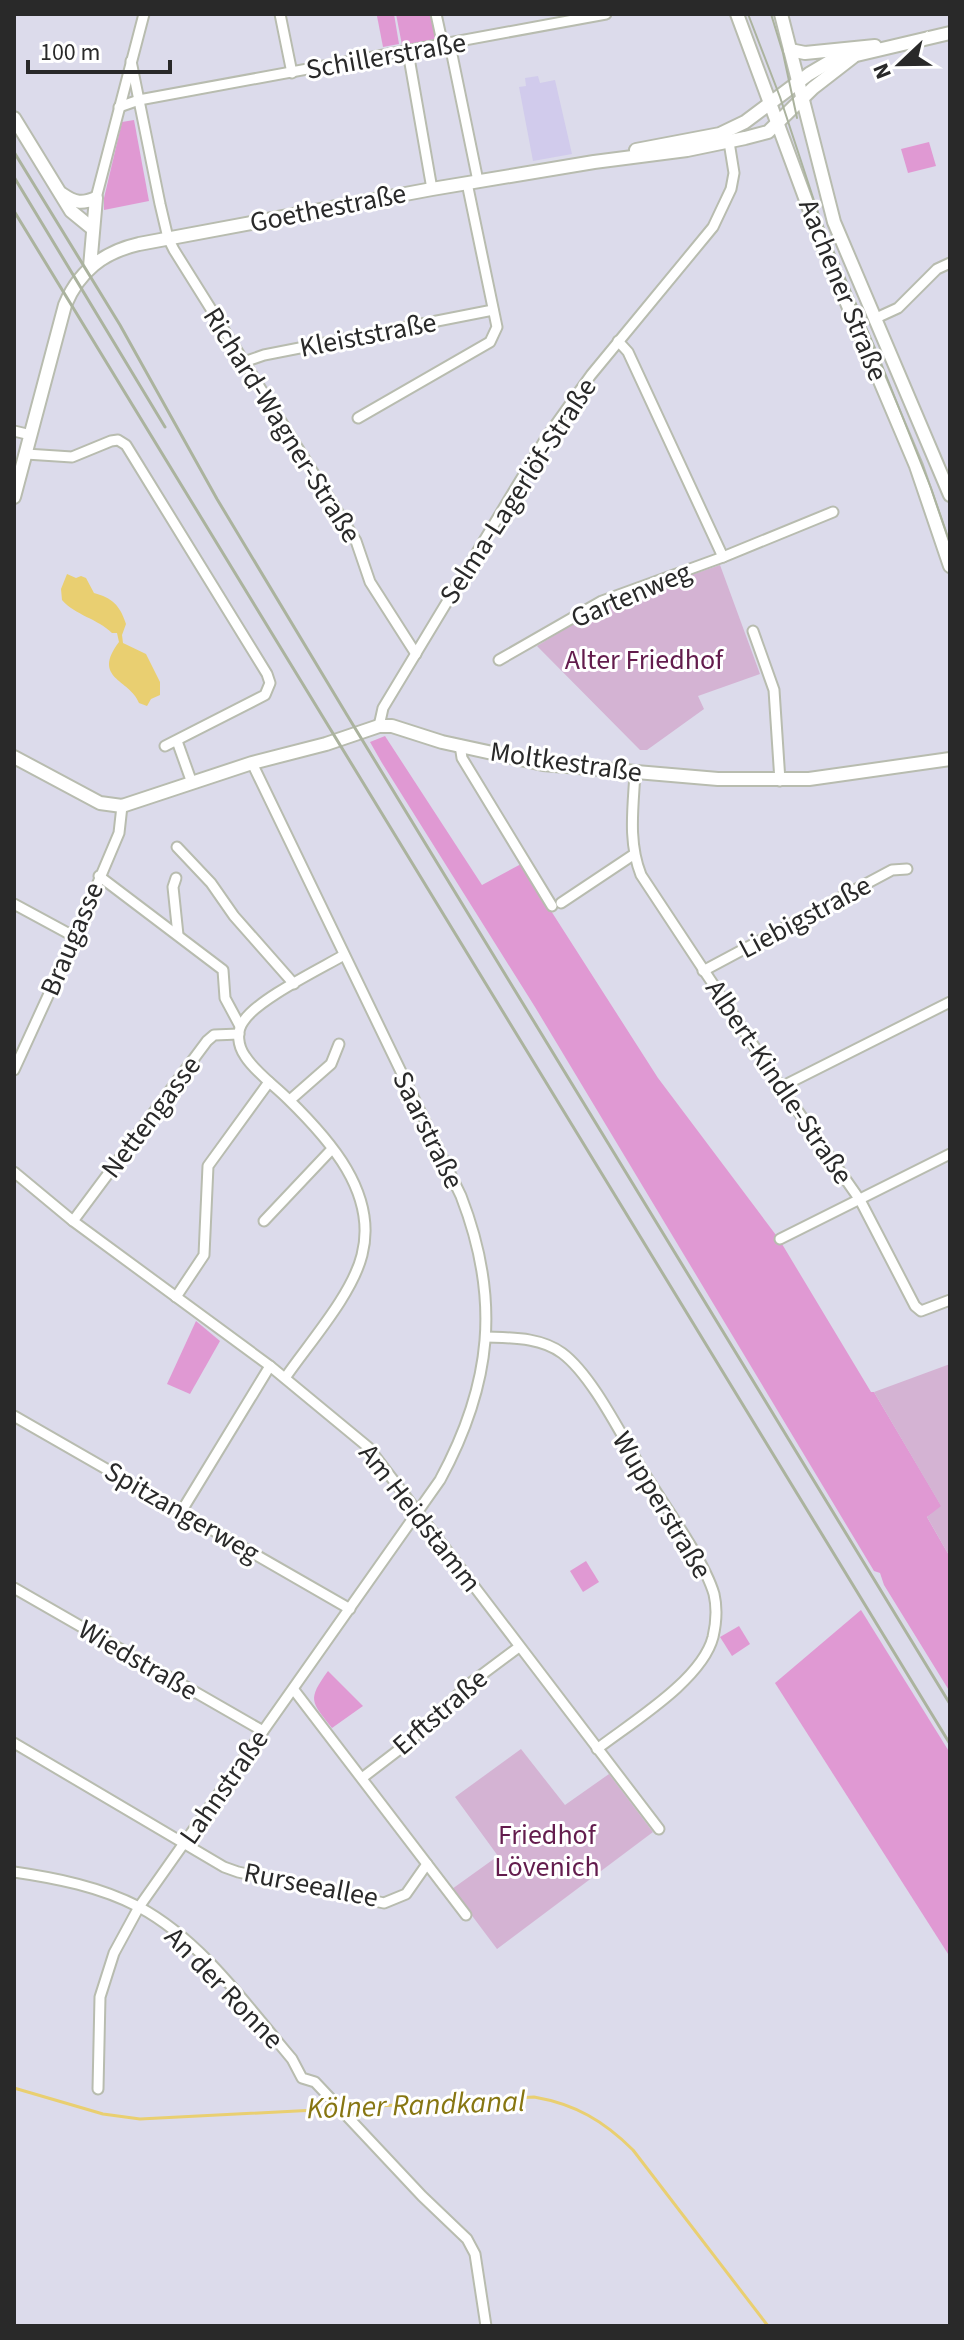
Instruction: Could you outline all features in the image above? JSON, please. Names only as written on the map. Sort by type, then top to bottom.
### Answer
[{"type":"street","points":[[90,267],[96,198],[144,14]]},
{"type":"street","points":[[280,14],[292,73]]},
{"type":"street","name":"Kleiststraße","points":[[358,418],[490,342],[497,327],[447,45],[436,14]]},
{"type":"street","name":"Schillerstraße","points":[[119,107],[139,100],[606,14]]},
{"type":"street","name":"Aachener Straße","points":[[737,14],[843,296],[916,466],[950,566]]},
{"type":"street","name":"Aachener Straße","points":[[781,14],[834,222],[874,319],[944,468],[950,495]]},
{"type":"street","points":[[790,50],[805,53],[841,47],[903,44],[950,33]]},
{"type":"street","name":"Goethestraße","points":[[594,162],[620,153],[720,134],[745,122],[824,65],[903,44]]},
{"type":"street","points":[[408,52],[432,189]]},
{"type":"street","name":"Goethestraße","points":[[31,435],[65,305],[74,284],[90,267],[114,251],[168,238],[432,189],[729,142],[768,132],[802,98],[853,57]]},
{"type":"street","name":"Richard-Wagner-Straße","points":[[131,61],[168,238],[176,255],[356,541],[370,582],[416,654]]},
{"type":"street","points":[[14,118],[71,211],[102,244],[114,251]]},
{"type":"street","name":"Selma-Lagerlöf-Straße","points":[[379,726],[383,708],[533,457],[618,341],[713,227],[731,189],[734,173],[729,142]]},
{"type":"street","points":[[62,194],[84,203],[96,198]]},
{"type":"street","points":[[874,319],[898,308],[937,269],[950,263]]},
{"type":"street","name":"Kleiststraße","points":[[244,362],[264,355],[493,310]]},
{"type":"street","name":"Gartenweg","points":[[618,341],[628,352],[723,557]]},
{"type":"street","points":[[14,431],[31,435],[14,497]]},
{"type":"street","points":[[26,454],[72,457],[111,441],[118,440],[126,445],[267,674],[269,689],[265,695],[165,746]]},
{"type":"street","name":"Gartenweg","points":[[499,660],[602,601],[723,557],[833,512]]},
{"type":"street","points":[[753,631],[774,690],[780,781]]},
{"type":"street","name":"Moltkestraße","points":[[122,806],[252,763],[326,744],[379,726],[392,726],[543,764],[635,773],[780,781],[839,776],[950,759]]},
{"type":"street","points":[[177,741],[192,783]]},
{"type":"street","points":[[460,745],[462,758],[556,905],[633,855]]},
{"type":"street","points":[[14,757],[100,803],[122,806]]},
{"type":"street","name":"Saarstraße","points":[[252,763],[446,1164],[474,1230],[483,1266],[486,1337],[478,1393],[458,1447],[440,1480],[418,1510]]},
{"type":"street","name":"Albert-Kindle-Straße","points":[[635,773],[631,838],[633,855],[641,875],[860,1200],[915,1306],[921,1311],[950,1300]]},
{"type":"street","name":"Braugasse","points":[[14,1070],[119,833],[122,806]]},
{"type":"street","points":[[177,847],[294,984]]},
{"type":"street","name":"Liebigstraße","points":[[703,971],[892,870],[907,869]]},
{"type":"street","points":[[99,876],[225,973],[225,998],[240,1030]]},
{"type":"street","points":[[176,878],[173,887],[178,935]]},
{"type":"street","points":[[14,904],[75,937]]},
{"type":"street","points":[[285,1378],[347,1290],[363,1253],[365,1216],[362,1200],[348,1171],[332,1149],[290,1100],[246,1059],[239,1041],[240,1030],[251,1012],[344,955]]},
{"type":"street","points":[[781,1087],[950,1002]]},
{"type":"street","name":"Nettengasse","points":[[73,1221],[207,1041],[214,1035],[240,1030]]},
{"type":"street","points":[[290,1100],[331,1064],[339,1044]]},
{"type":"street","points":[[176,1297],[204,1255],[208,1166],[269,1082]]},
{"type":"street","points":[[264,1221],[332,1149]]},
{"type":"street","points":[[780,1239],[950,1154]]},
{"type":"street","name":"Am Heidstamm","points":[[14,1172],[73,1221],[270,1366],[368,1447],[659,1829]]},
{"type":"street","name":"Wupperstraße","points":[[486,1337],[533,1340],[558,1351],[571,1361],[659,1497],[701,1567],[714,1597],[714,1634],[696,1669],[597,1749]]},
{"type":"street","points":[[181,1512],[270,1366]]},
{"type":"street","name":"Spitzangerweg","points":[[14,1416],[350,1609]]},
{"type":"street","name":"Lahnstraße","points":[[98,2089],[100,1997],[114,1953],[139,1907],[418,1510]]},
{"type":"street","name":"Wiedstraße","points":[[14,1588],[263,1731]]},
{"type":"street","name":"Erftstraße","points":[[362,1778],[409,1742],[468,1685],[519,1647]]},
{"type":"street","points":[[294,1690],[466,1915]]},
{"type":"street","name":"Rurseeallee","points":[[14,1743],[224,1867],[238,1872],[384,1903],[406,1894],[427,1864]]},
{"type":"street","name":"An der Ronne","points":[[14,1872],[53,1878],[139,1907],[190,1945],[292,2059],[302,2078],[315,2082],[467,2239],[475,2254],[486,2326]]},
{"type":"shaded area","points":[[394,14],[399,44],[383,47],[377,16]]},
{"type":"shaded area","points":[[396,14],[430,14],[436,39],[402,45]]},
{"type":"shaded area","points":[[538,76],[540,83],[555,80],[572,154],[533,161],[519,87],[526,86],[525,78]]},
{"type":"shaded area","points":[[134,120],[149,201],[104,210],[104,198],[122,122]]},
{"type":"shaded area","points":[[929,142],[936,166],[908,173],[901,149]]},
{"type":"shaded area","points":[[67,574],[86,578],[94,593],[106,597],[118,607],[126,624],[123,643],[146,654],[160,682],[160,695],[151,699],[147,706],[139,703],[111,671],[111,654],[119,642],[117,633],[73,610],[62,600],[61,589]]},
{"type":"shaded area","points":[[385,736],[482,885],[521,864],[658,1078],[779,1239],[942,1507],[927,1517],[950,1557],[950,1692],[535,1007],[382,763],[370,742]]},
{"type":"shaded area","points":[[196,1321],[220,1341],[190,1394],[167,1384]]},
{"type":"shaded area","points":[[586,1561],[599,1582],[583,1592],[570,1571]]},
{"type":"shaded area","points":[[861,1610],[950,1753],[950,1957],[775,1683]]},
{"type":"shaded area","points":[[739,1626],[750,1644],[732,1656],[720,1637]]},
{"type":"shaded area","points":[[328,1671],[363,1706],[332,1728],[314,1700],[317,1688]]},
{"type":"green space","name":"Alter Friedhof","points":[[720,565],[760,674],[698,696],[704,709],[647,750],[640,750],[537,646],[602,606]]},
{"type":"green space","points":[[950,1364],[950,1557],[927,1517],[941,1506],[874,1392]]},
{"type":"green space","name":"Friedhof Lövenich","points":[[521,1749],[565,1805],[609,1774],[653,1832],[497,1949],[452,1889],[498,1856],[455,1797]]},
{"type":"waterway","name":"Kölner Randkanal","points":[[14,2088],[103,2114],[140,2119],[335,2109]]},
{"type":"waterway","name":"Kölner Randkanal","points":[[343,2108],[534,2097],[563,2104],[588,2115],[633,2150],[768,2326]]},
{"type":"tram line","points":[[748,14],[780,97],[821,222],[877,353],[950,543]]},
{"type":"tram line","points":[[771,14],[797,118]]},
{"type":"railway","points":[[14,152],[120,325],[217,499],[347,715],[950,1704]]},
{"type":"railway","points":[[14,177],[165,427]]},
{"type":"railway","points":[[14,211],[950,1744]]}]
